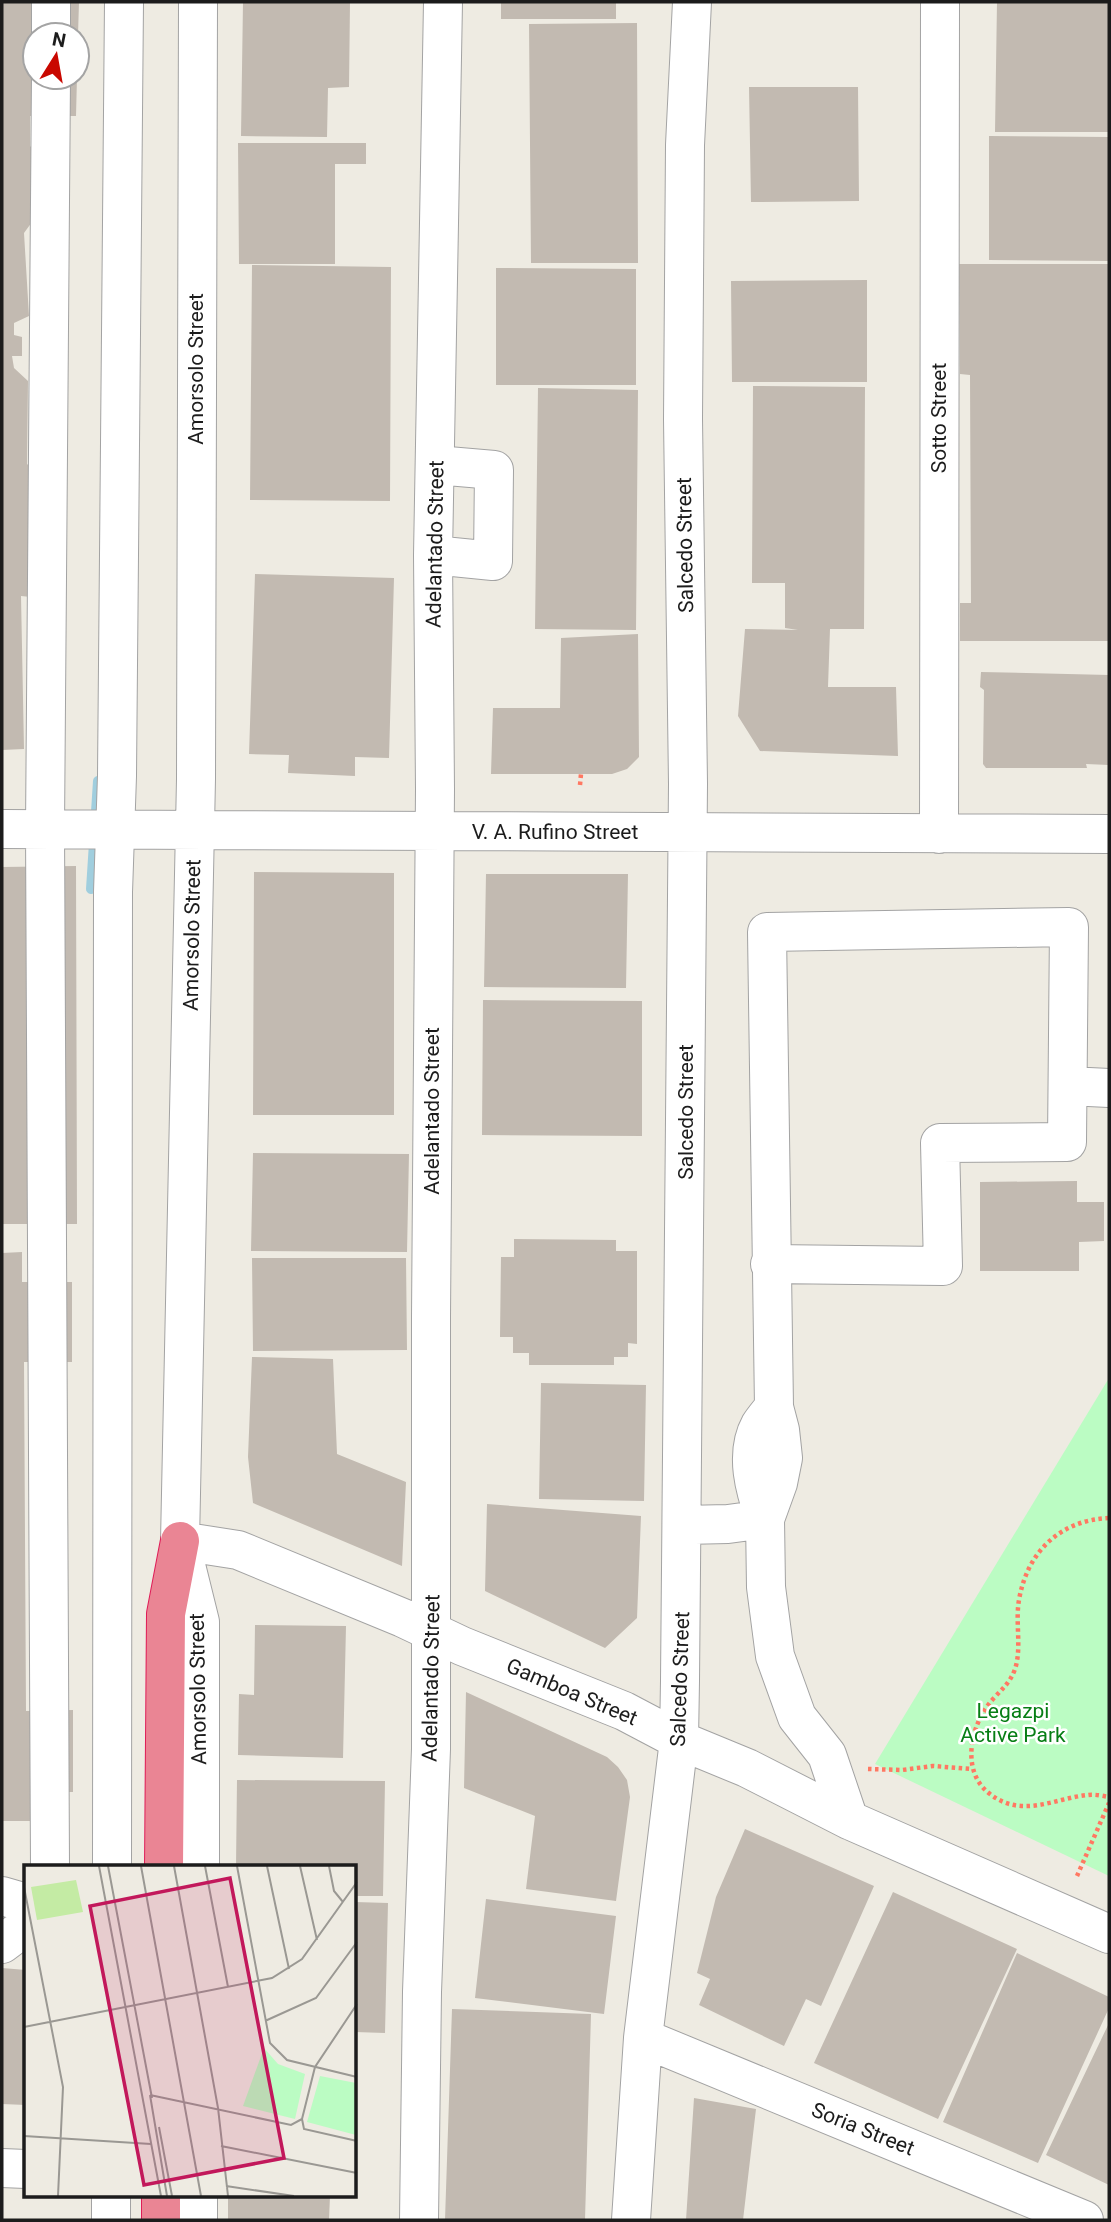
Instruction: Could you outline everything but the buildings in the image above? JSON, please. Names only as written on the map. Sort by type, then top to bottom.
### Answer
[{"type":"highway","points":[[164,1852],[166,1614],[180,1541]]},
{"type":"highway","points":[[160,2220],[161,2198]]},
{"type":"street","points":[[51,2],[51,21]]},
{"type":"street","points":[[112,1865],[113,892],[124,2]]},
{"type":"street","name":"Amorsolo Street","points":[[198,2],[194,831],[180,1541],[200,1622],[200,1865]]},
{"type":"street","name":"Adelantado Street","points":[[419,2220],[422,1992],[431,1749],[435,831],[433,555],[443,2]]},
{"type":"street","name":"Salcedo Street","points":[[631,2220],[642,2038],[679,1740],[684,1525],[688,832],[683,405],[685,145],[692,2]]},
{"type":"street","name":"Sotto Street","points":[[939,834],[940,2]]},
{"type":"street","points":[[50,1865],[45,828],[51,91]]},
{"type":"street","points":[[433,555],[494,561],[495,470],[436,465]]},
{"type":"street","name":"V. A. Rufino Street","points":[[2,829],[1109,834]]},
{"type":"street","points":[[770,1264],[943,1266],[940,1143],[1067,1142],[1069,927],[767,932],[770,1264],[774,1407],[760,1425],[754,1440],[755,1491],[765,1519],[766,1587],[775,1656],[797,1717],[827,1755],[849,1819]]},
{"type":"street","points":[[1068,1086],[1109,1088]]},
{"type":"street","points":[[684,1525],[728,1524],[765,1519]]},
{"type":"street","name":"Gamboa Street","points":[[180,1541],[238,1550],[390,1613],[624,1712],[679,1740],[747,1768],[849,1819],[1109,1934]]},
{"type":"street","points":[[2,1896],[24,1902]]},
{"type":"street","points":[[2,1944],[24,1928]]},
{"type":"street","name":"Soria Street","points":[[642,2038],[1084,2220]]},
{"type":"street","points":[[2,2168],[24,2169]]},
{"type":"street","points":[[111,2198],[111,2220]]},
{"type":"street","points":[[198,2198],[198,2220]]},
{"type":"path","points":[[580,785],[581,774]]},
{"type":"path","points":[[1109,1518],[1076,1523],[1059,1531],[1040,1551],[1025,1579],[1019,1600],[1016,1667],[1007,1686],[992,1700],[979,1720],[971,1743],[972,1769],[980,1786],[992,1797],[1013,1805],[1038,1805],[1089,1794],[1109,1797]]},
{"type":"path","points":[[862,1769],[902,1770],[933,1766],[972,1769]]},
{"type":"path","points":[[1077,1876],[1109,1803]]},
{"type":"green space","name":"Legazpi Active Park","points":[[1109,1378],[1109,1876],[875,1764]]},
{"type":"waterway","points":[[91,889],[98,781]]}]
